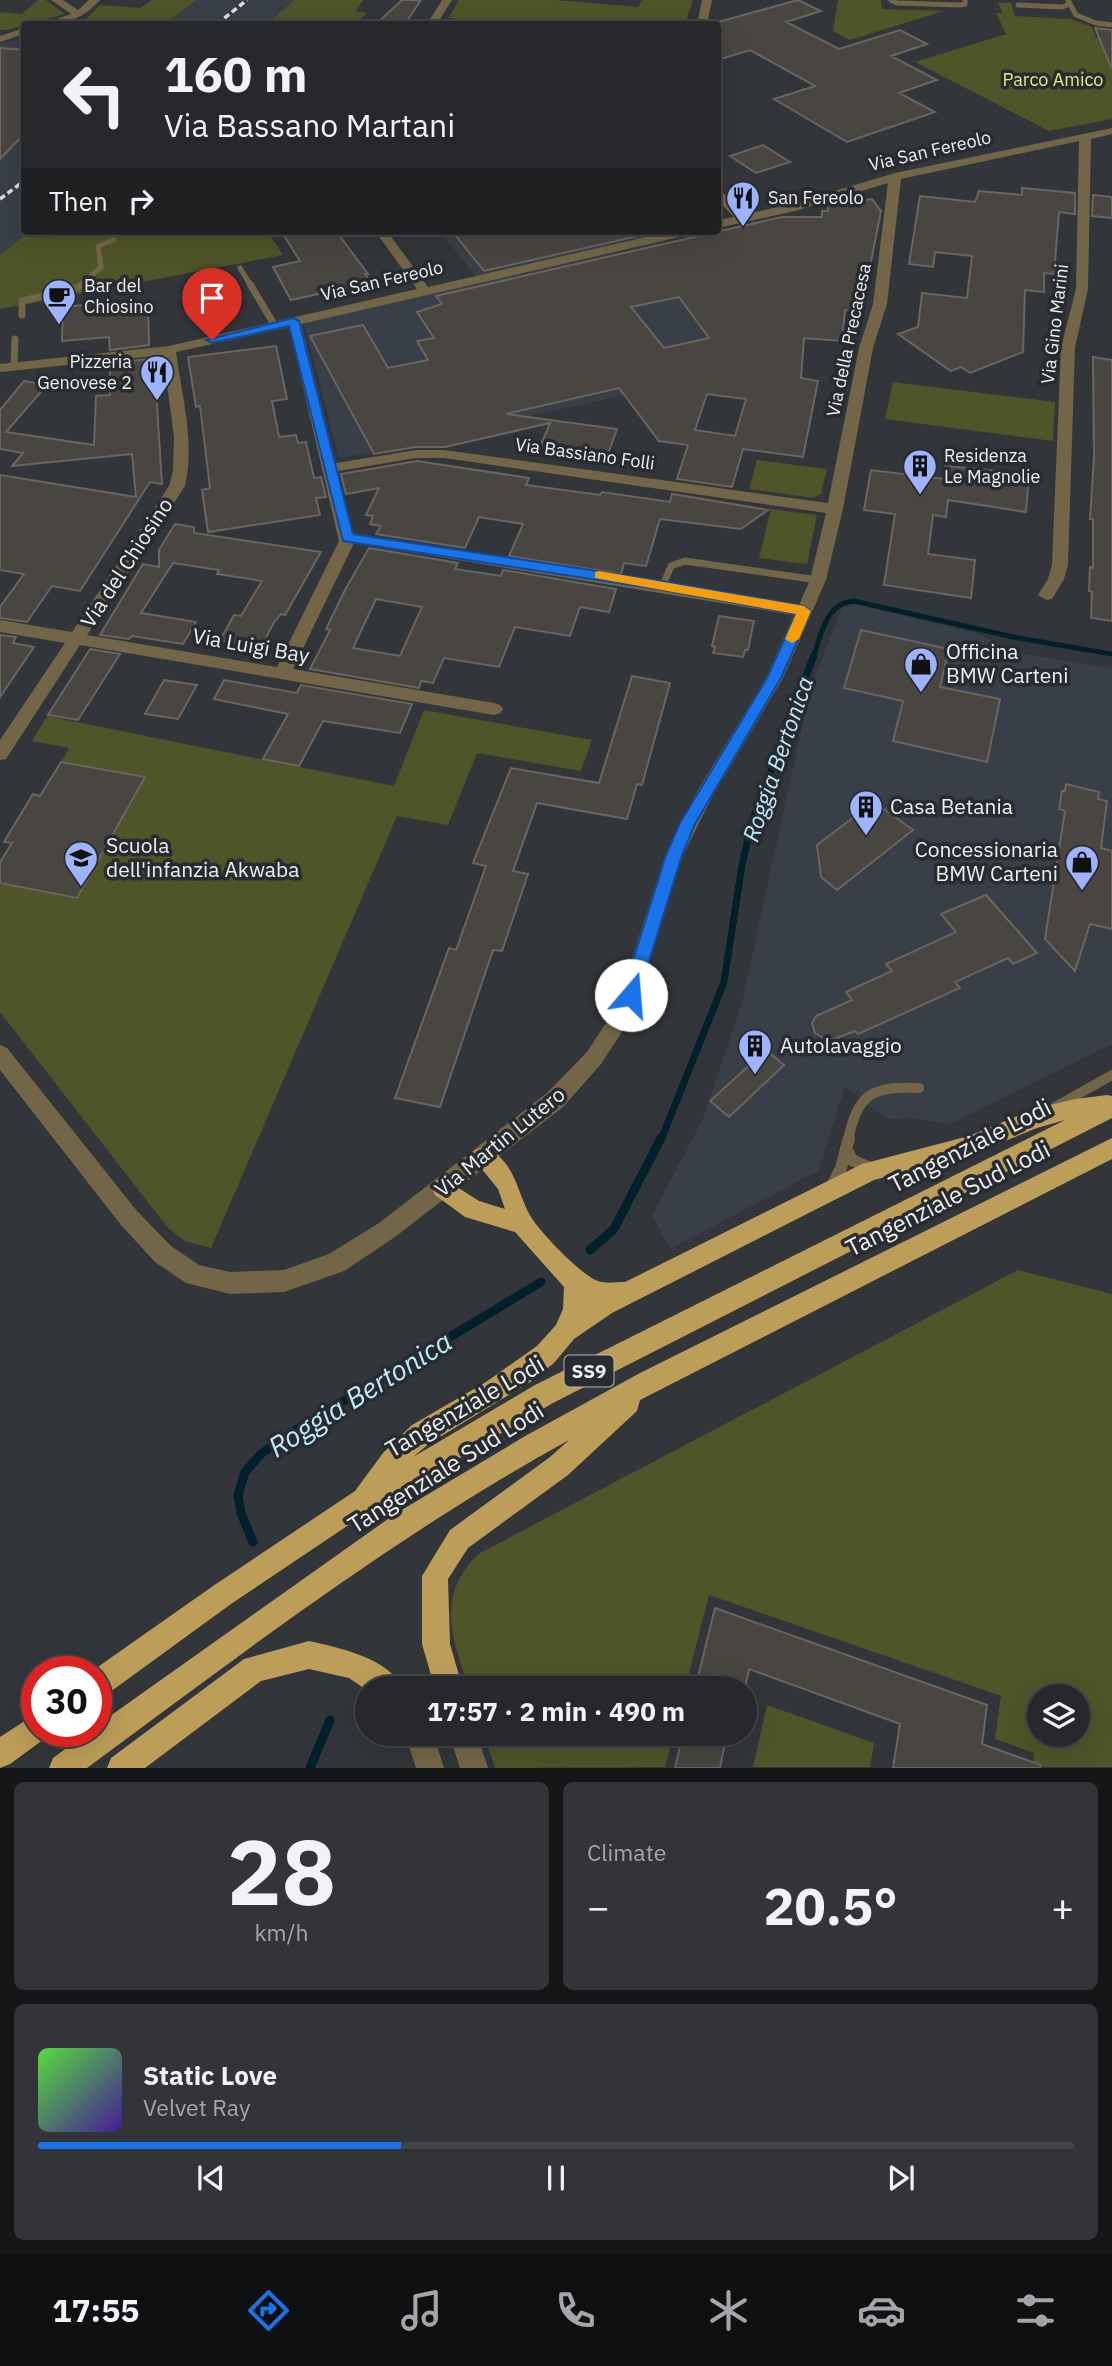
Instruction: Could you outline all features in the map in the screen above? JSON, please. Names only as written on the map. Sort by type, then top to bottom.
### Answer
[{"type":"highway","points":[[359,1503],[394,1459],[419,1435],[522,1373],[551,1350],[566,1331],[604,1305],[880,1168],[971,1145],[1034,1119],[1075,1108],[1112,1105]]},
{"type":"highway","name":"Tangenziale Lodi","points":[[112,1674],[359,1503],[544,1394],[1112,1105]]},
{"type":"highway","name":"Tangenziale Sud Lodi","points":[[63,1768],[272,1615],[404,1523],[536,1444],[649,1382],[1112,1148]]},
{"type":"highway","points":[[484,1157],[507,1183],[522,1224],[576,1283],[600,1294],[632,1291]]},
{"type":"highway","points":[[443,1188],[458,1202],[473,1210],[522,1224]]},
{"type":"highway","points":[[566,1331],[578,1295],[576,1283]]},
{"type":"highway","points":[[445,1676],[436,1644],[435,1576],[459,1539],[559,1466],[649,1382]]},
{"type":"highway","points":[[121,1768],[254,1669],[309,1655],[355,1666],[370,1676]]},
{"type":"highway","points":[[0,1754],[21,1739]]},
{"type":"street","points":[[56,0],[79,15]]},
{"type":"street","points":[[58,21],[79,15],[95,0]]},
{"type":"street","points":[[434,21],[447,0]]},
{"type":"street","points":[[703,21],[707,0]]},
{"type":"street","points":[[0,41],[21,32]]},
{"type":"street","points":[[0,41],[16,45]]},
{"type":"street","name":"Via San Fereolo","points":[[721,223],[791,208],[895,177],[1112,131]]},
{"type":"street","name":"Via Gino Marini","points":[[1046,595],[1056,579],[1060,564],[1068,347],[1082,289],[1085,137]]},
{"type":"street","name":"Via della Precacesa","points":[[835,509],[866,348],[880,304],[895,177]]},
{"type":"street","points":[[721,198],[743,218]]},
{"type":"street","points":[[384,235],[425,291]]},
{"type":"street","name":"Via San Fereolo","points":[[7,368],[169,350],[670,235]]},
{"type":"street","points":[[282,674],[342,556],[347,538],[293,321]]},
{"type":"street","name":"Via del Chiosino","points":[[0,754],[78,640],[180,478],[179,434],[169,350]]},
{"type":"street","name":"Via Bassiano Folli","points":[[331,468],[416,454],[444,454],[835,509]]},
{"type":"street","name":"Via Martin Lutero","points":[[0,1054],[130,1218],[163,1254],[194,1275],[230,1283],[267,1283],[306,1275],[336,1263],[387,1230],[555,1101],[594,1058],[626,1009],[674,855],[683,834],[774,678],[818,580],[835,509]]},
{"type":"street","points":[[347,538],[365,538],[663,585],[804,611]]},
{"type":"street","name":"Via Luigi Bay","points":[[0,626],[494,709]]},
{"type":"street","points":[[423,1746],[429,1768]]},
{"type":"street","points":[[467,1746],[474,1768]]},
{"type":"lane","points":[[891,0],[895,3],[960,5],[966,3],[965,0]]},
{"type":"lane","points":[[1018,5],[1062,7],[1069,2],[1078,16],[1096,23],[1112,25]]},
{"type":"lane","points":[[22,315],[22,301],[78,288],[102,267],[98,246],[114,240]]},
{"type":"lane","points":[[240,268],[275,326]]},
{"type":"lane","points":[[7,368],[15,339]]},
{"type":"lane","points":[[663,585],[671,566],[685,561],[818,580]]},
{"type":"lane","points":[[1034,1119],[1112,1075]]},
{"type":"lane","points":[[822,1196],[841,1171],[855,1110],[866,1099],[887,1087],[919,1088]]},
{"type":"lane","points":[[846,1147],[849,1155],[860,1165],[880,1168]]},
{"type":"shaded area","points":[[197,0],[294,0],[270,21],[169,21]]},
{"type":"shaded area","points":[[21,39],[21,235],[25,235],[0,255],[0,43]]},
{"type":"shaded area","points":[[442,235],[666,235],[477,278]]},
{"type":"shaded area","points":[[662,238],[678,259],[758,332],[680,383],[440,436],[410,447],[339,458],[303,320]]},
{"type":"shaded area","points":[[856,604],[975,633],[1020,653],[1112,668],[1112,1044],[948,1125],[915,1118],[887,1119],[845,1087],[818,1171],[670,1249],[652,1215],[702,1121],[741,1007],[811,686],[842,608]]},
{"type":"green space","points":[[38,0],[46,0],[65,14],[40,21],[21,21],[21,26],[0,30],[0,12],[22,14]]},
{"type":"green space","points":[[152,0],[197,0],[169,21],[81,21],[100,5],[141,8]]},
{"type":"green space","points":[[294,0],[363,0],[356,11],[367,13],[358,21],[270,21]]},
{"type":"green space","points":[[459,0],[555,0],[638,7],[642,0],[693,0],[686,21],[488,21],[448,18]]},
{"type":"green space","points":[[838,0],[881,0],[882,9],[944,11],[850,40],[833,31]]},
{"type":"green space","name":"Parco Amico","points":[[998,2],[1011,3],[1015,16],[1071,19],[1092,27],[1096,37],[1112,38],[1112,119],[1049,131],[915,62],[1006,34],[996,13],[1002,13]]},
{"type":"green space","points":[[25,235],[270,235],[283,255],[0,309],[0,255]]},
{"type":"green space","points":[[893,382],[1055,402],[1053,441],[885,419]]},
{"type":"green space","points":[[757,460],[827,469],[821,494],[813,498],[749,489]]},
{"type":"green space","points":[[771,509],[817,515],[807,564],[759,558]]},
{"type":"green space","points":[[424,710],[592,740],[581,771],[477,753],[448,825],[397,816],[211,1248],[185,1241],[168,1228],[0,1012],[0,883],[144,777],[61,762],[69,748],[32,741],[47,716],[394,786]]},
{"type":"green space","points":[[1018,1270],[1112,1294],[1112,1767],[1033,1767],[1034,1753],[995,1739],[1001,1696],[709,1595],[688,1676],[465,1676],[451,1618],[456,1587],[478,1554]]},
{"type":"green space","points":[[767,1705],[874,1743],[870,1767],[753,1767]]},
{"type":"green space","points":[[488,1746],[671,1746],[665,1767],[495,1768]]},
{"type":"building","points":[[402,0],[421,0],[407,21],[379,21]]},
{"type":"building","points":[[798,0],[821,11],[786,22],[839,49],[900,30],[927,44],[891,56],[937,80],[899,93],[935,112],[847,142],[774,99],[815,86],[750,50],[721,59],[721,21]]},
{"type":"building","points":[[1095,28],[1112,30],[1112,67],[1111,67]]},
{"type":"building","points":[[0,48],[21,50],[21,137],[0,159]]},
{"type":"building","points":[[763,145],[790,162],[756,173],[730,156]]},
{"type":"building","points":[[1022,188],[1075,193],[1075,214],[1059,212],[1054,274],[1044,273],[1044,292],[1025,290],[1023,352],[970,373],[961,367],[951,371],[898,334],[918,327],[922,293],[967,298],[972,256],[935,252],[933,267],[909,264],[920,196],[975,202],[979,191],[1022,195]]},
{"type":"building","points":[[1093,195],[1112,197],[1112,218],[1092,216]]},
{"type":"building","points":[[845,199],[848,202],[872,199],[881,211],[861,312],[845,310],[842,341],[804,338],[801,378],[818,381],[803,457],[743,449],[732,487],[677,479],[688,445],[659,441],[619,388],[506,414],[617,429],[608,454],[540,447],[550,423],[445,447],[416,447],[374,454],[310,336],[363,325],[388,368],[428,360],[417,341],[434,338],[417,312],[442,304],[436,296],[703,235],[721,235],[721,231],[782,217],[822,217],[822,211],[828,211],[827,204]],"holes":[[[679,297],[709,338],[664,348],[631,307]],[[707,394],[746,399],[735,436],[695,430]]]},
{"type":"building","points":[[284,235],[339,235],[371,282],[291,300],[273,267],[300,261]]},
{"type":"building","points":[[455,235],[642,235],[484,271]]},
{"type":"building","points":[[209,281],[228,314],[204,320],[185,286]]},
{"type":"building","points":[[115,302],[115,308],[148,304],[149,345],[110,350],[109,337],[62,341],[63,307]]},
{"type":"building","points":[[276,346],[287,399],[272,401],[279,437],[296,435],[298,443],[306,442],[314,478],[321,477],[326,497],[316,498],[320,515],[208,532],[202,490],[210,488],[200,406],[196,407],[188,357]]},
{"type":"building","points":[[1093,357],[1112,360],[1112,621],[1091,618],[1092,592],[1089,591],[1090,567],[1093,568],[1093,519],[1090,519],[1094,457]]},
{"type":"building","points":[[149,359],[151,390],[156,390],[162,484],[150,482],[80,591],[52,586],[27,622],[0,618],[0,607],[24,574],[0,570],[0,475],[136,497],[132,454],[12,466],[23,453],[0,449],[0,410],[24,381],[47,385],[6,432],[94,445],[96,396],[110,395],[110,363]]},
{"type":"building","points":[[417,461],[529,478],[526,485],[670,502],[672,494],[768,510],[741,529],[660,519],[646,566],[624,563],[621,574],[509,556],[523,524],[479,517],[465,548],[376,534],[381,526],[370,524],[373,516],[366,515],[379,488],[346,494],[341,474]]},
{"type":"building","points":[[945,466],[1029,474],[1026,512],[948,500],[946,517],[933,515],[928,554],[975,560],[971,598],[884,585],[895,514],[864,510],[871,470],[943,479]]},
{"type":"building","points":[[175,524],[194,527],[194,533],[321,552],[285,615],[281,614],[274,622],[261,647],[220,640],[234,615],[241,616],[262,581],[217,574],[219,570],[173,563],[141,613],[196,622],[183,644],[132,636],[129,639],[100,635],[143,564],[159,567],[159,550]]},
{"type":"building","points":[[369,548],[458,563],[455,569],[501,576],[503,570],[616,589],[609,612],[580,607],[570,636],[515,627],[499,667],[444,658],[433,683],[421,681],[419,688],[310,669],[330,630],[326,629]],"holes":[[[376,599],[422,607],[400,656],[353,648]]]},
{"type":"building","points":[[719,616],[754,621],[748,650],[745,650],[743,657],[713,653],[715,647],[712,646]]},
{"type":"building","name":"Officina BMW Carteni","points":[[861,630],[949,649],[940,687],[1000,699],[987,762],[893,741],[903,701],[844,688]]},
{"type":"building","points":[[0,635],[16,637],[13,643],[34,647],[0,697]]},
{"type":"building","points":[[90,649],[120,654],[78,720],[48,715]]},
{"type":"building","points":[[632,676],[670,683],[642,785],[637,784],[627,819],[537,803],[513,871],[528,874],[502,951],[493,950],[440,1107],[395,1098],[449,948],[456,950],[486,866],[473,863],[511,768],[599,783]]},
{"type":"building","points":[[164,680],[197,685],[178,719],[145,714]]},
{"type":"building","points":[[224,680],[297,693],[301,685],[412,704],[400,733],[323,721],[299,766],[263,759],[288,714],[214,699]]},
{"type":"building","points":[[61,762],[145,777],[77,898],[0,883],[0,862],[12,843],[4,842],[33,794],[40,796]]},
{"type":"building","points":[[1066,784],[1099,792],[1098,799],[1107,801],[1101,848],[1112,851],[1112,929],[1090,924],[1075,971],[1045,939],[1065,811],[1059,809]]},
{"type":"building","name":"Casa Betania","points":[[874,802],[913,830],[837,890],[821,877],[817,845]]},
{"type":"building","points":[[986,895],[1037,953],[1013,964],[1008,958],[955,982],[960,988],[858,1034],[855,1031],[829,1041],[815,1033],[812,1023],[816,1016],[852,1000],[846,992],[892,971],[886,964],[956,932],[941,914]]},
{"type":"building","name":"Autolavaggio","points":[[766,1050],[784,1065],[729,1117],[710,1101]]},
{"type":"building","points":[[715,1608],[987,1705],[982,1744],[1041,1765],[1040,1768],[893,1768],[900,1724],[749,1669],[748,1676],[698,1676]]},
{"type":"building","points":[[680,1746],[725,1746],[720,1768],[675,1768]]},
{"type":"waterway","name":"Roggia Bertonica","points":[[813,657],[822,630],[831,614],[844,603],[854,601],[1018,638],[1112,654]]},
{"type":"waterway","name":"Roggia Bertonica","points":[[661,1140],[724,982],[742,865],[752,822],[814,655]]},
{"type":"waterway","name":"Roggia Bertonica","points":[[590,1250],[614,1229],[661,1138]]},
{"type":"waterway","name":"Roggia Bertonica","points":[[253,1542],[241,1513],[238,1495],[245,1472],[262,1453],[541,1282]]},
{"type":"waterway","name":"Roggia Bertonica","points":[[310,1768],[330,1720]]},
{"type":"railway","points":[[221,21],[247,0]]},
{"type":"railway","points":[[0,199],[21,183]]},
{"type":"slow traffic","points":[[599,575],[804,611],[792,639]]},
{"type":"place","name":"San Fereolo","points":[[743,228]]},
{"type":"place","name":"Bar del Chiosino","points":[[59,326]]},
{"type":"place","name":"Pizzeria Genovese 2","points":[[157,402]]},
{"type":"place","name":"Residenza Le Magnolie","points":[[920,496]]},
{"type":"place","name":"Officina BMW Carteni","points":[[921,694]]},
{"type":"place","name":"Casa Betania","points":[[866,837]]},
{"type":"place","name":"Scuola dell'infanzia Akwaba","points":[[81,888]]},
{"type":"place","name":"Concessionaria BMW Carteni","points":[[1082,892]]},
{"type":"place","name":"Autolavaggio","points":[[755,1076]]},
{"type":"route","points":[[212,340],[293,321],[347,538],[365,538],[663,585],[804,611],[774,678],[688,823],[674,855],[631,995]]}]
